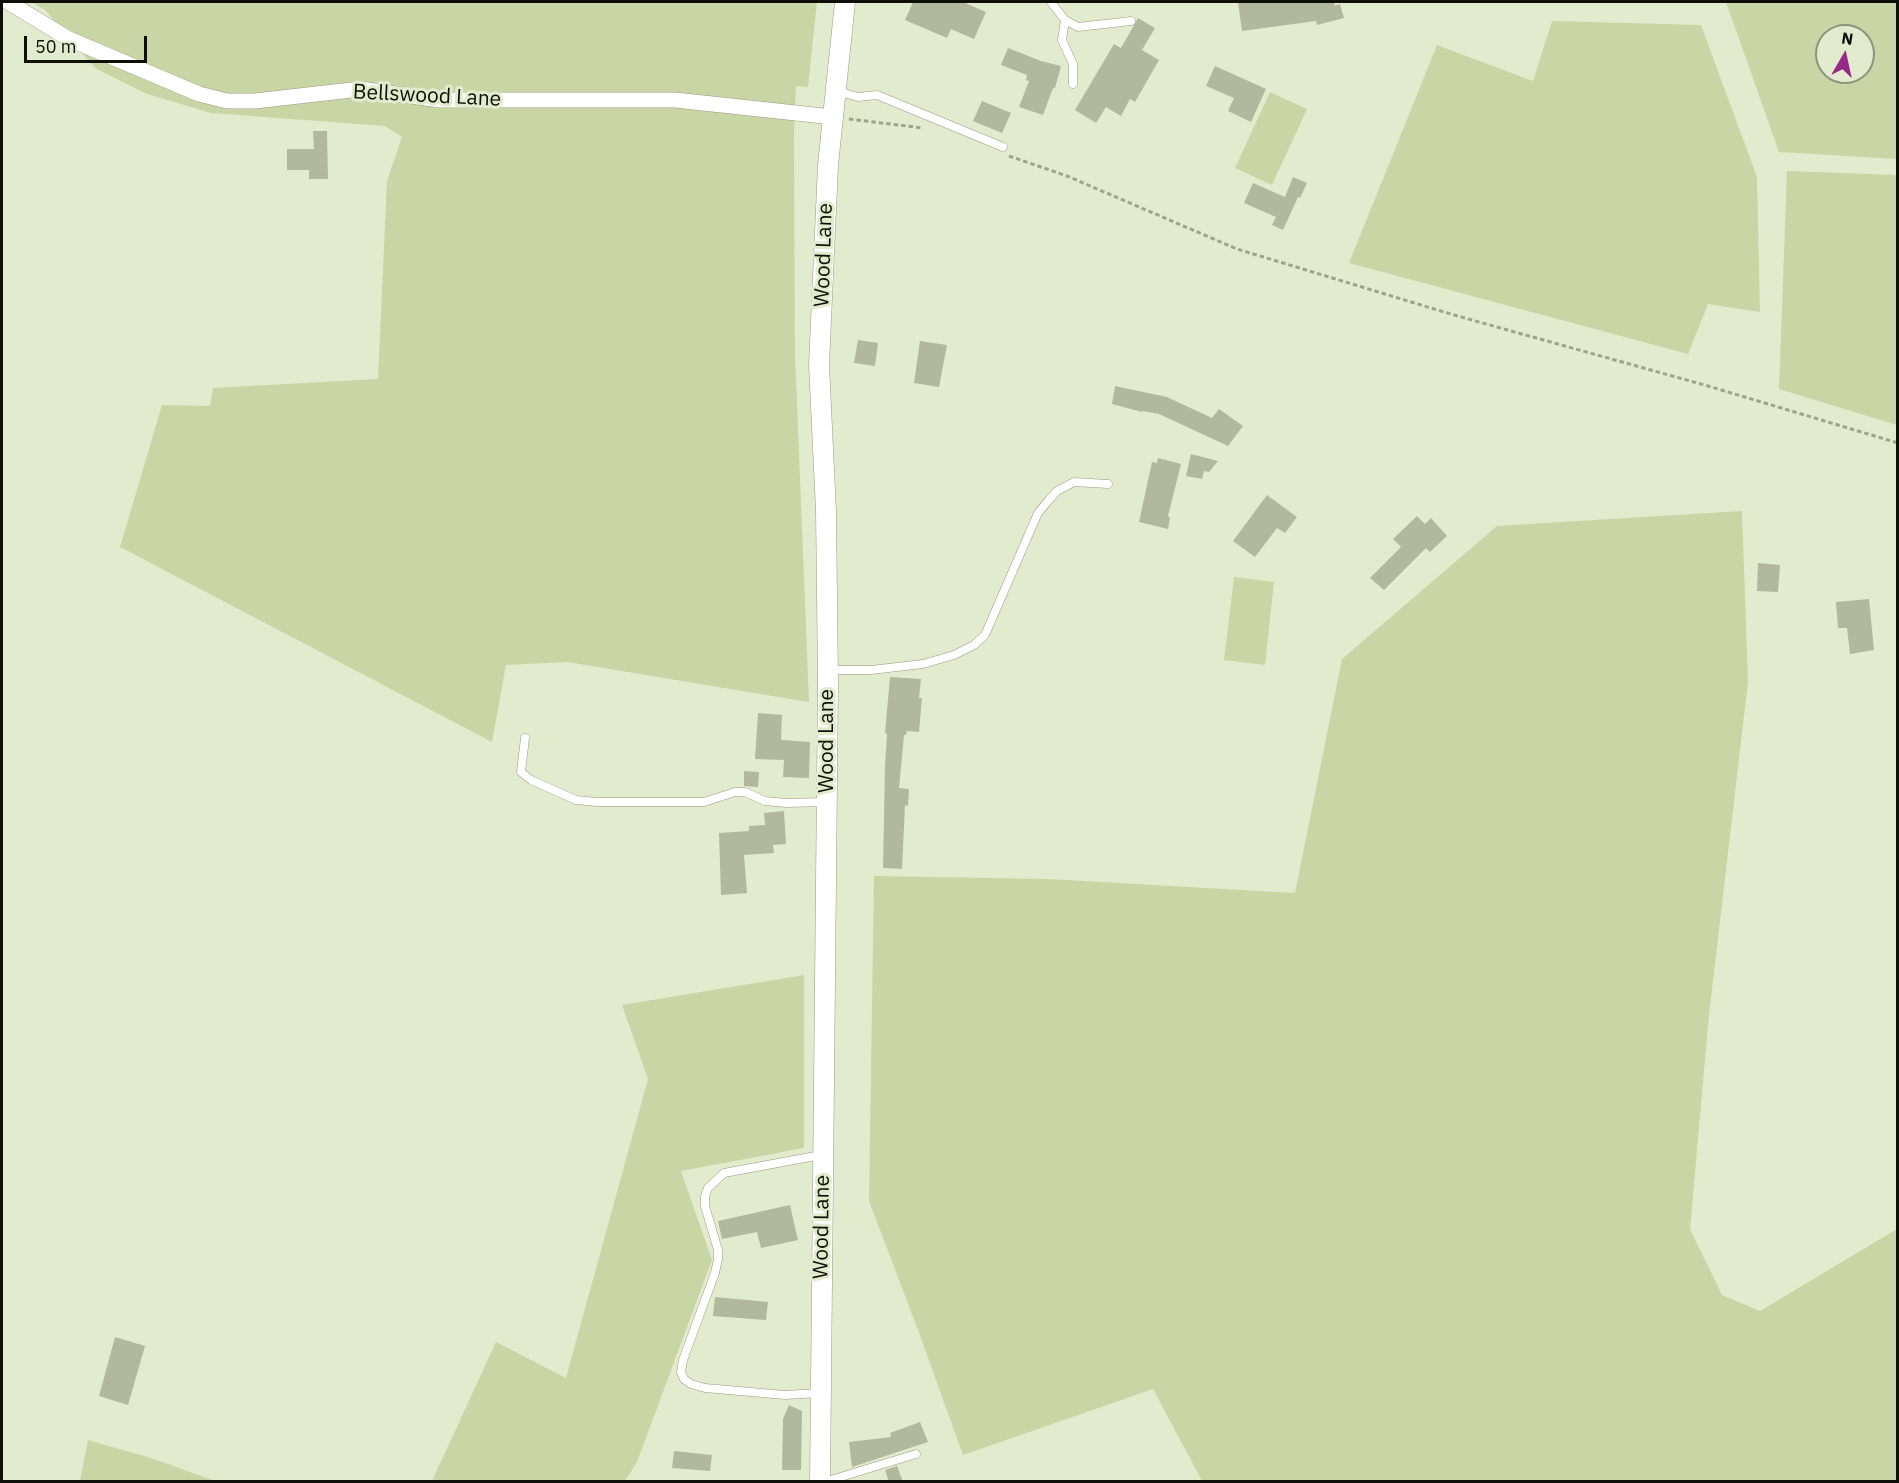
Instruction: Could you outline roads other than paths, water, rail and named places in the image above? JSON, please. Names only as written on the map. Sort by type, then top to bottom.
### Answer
[{"type":"street","name":"Bellswood Lane","points":[[8,2],[69,39],[199,94],[226,101],[255,101],[360,89],[440,100],[675,100],[833,117]]},
{"type":"street","name":"Wood Lane","points":[[822,1482],[827,670],[826,511],[819,364],[825,219],[845,2]]},
{"type":"lane","points":[[1051,2],[1065,20],[1078,27],[1131,21]]},
{"type":"lane","points":[[1065,20],[1062,40],[1073,64],[1073,84]]},
{"type":"lane","points":[[836,91],[858,97],[877,95],[1001,150]]},
{"type":"lane","points":[[827,670],[871,670],[922,664],[954,655],[974,645],[985,635],[1038,513],[1057,491],[1074,482],[1108,484]]},
{"type":"lane","points":[[525,738],[521,772],[531,780],[576,800],[704,802],[735,792],[745,792],[765,801],[827,802]]},
{"type":"lane","points":[[821,1393],[785,1395],[705,1388],[691,1384],[684,1379],[681,1372],[683,1360],[718,1259],[718,1250],[705,1206],[708,1188],[724,1173],[823,1154]]},
{"type":"lane","points":[[822,1482],[916,1454]]}]
